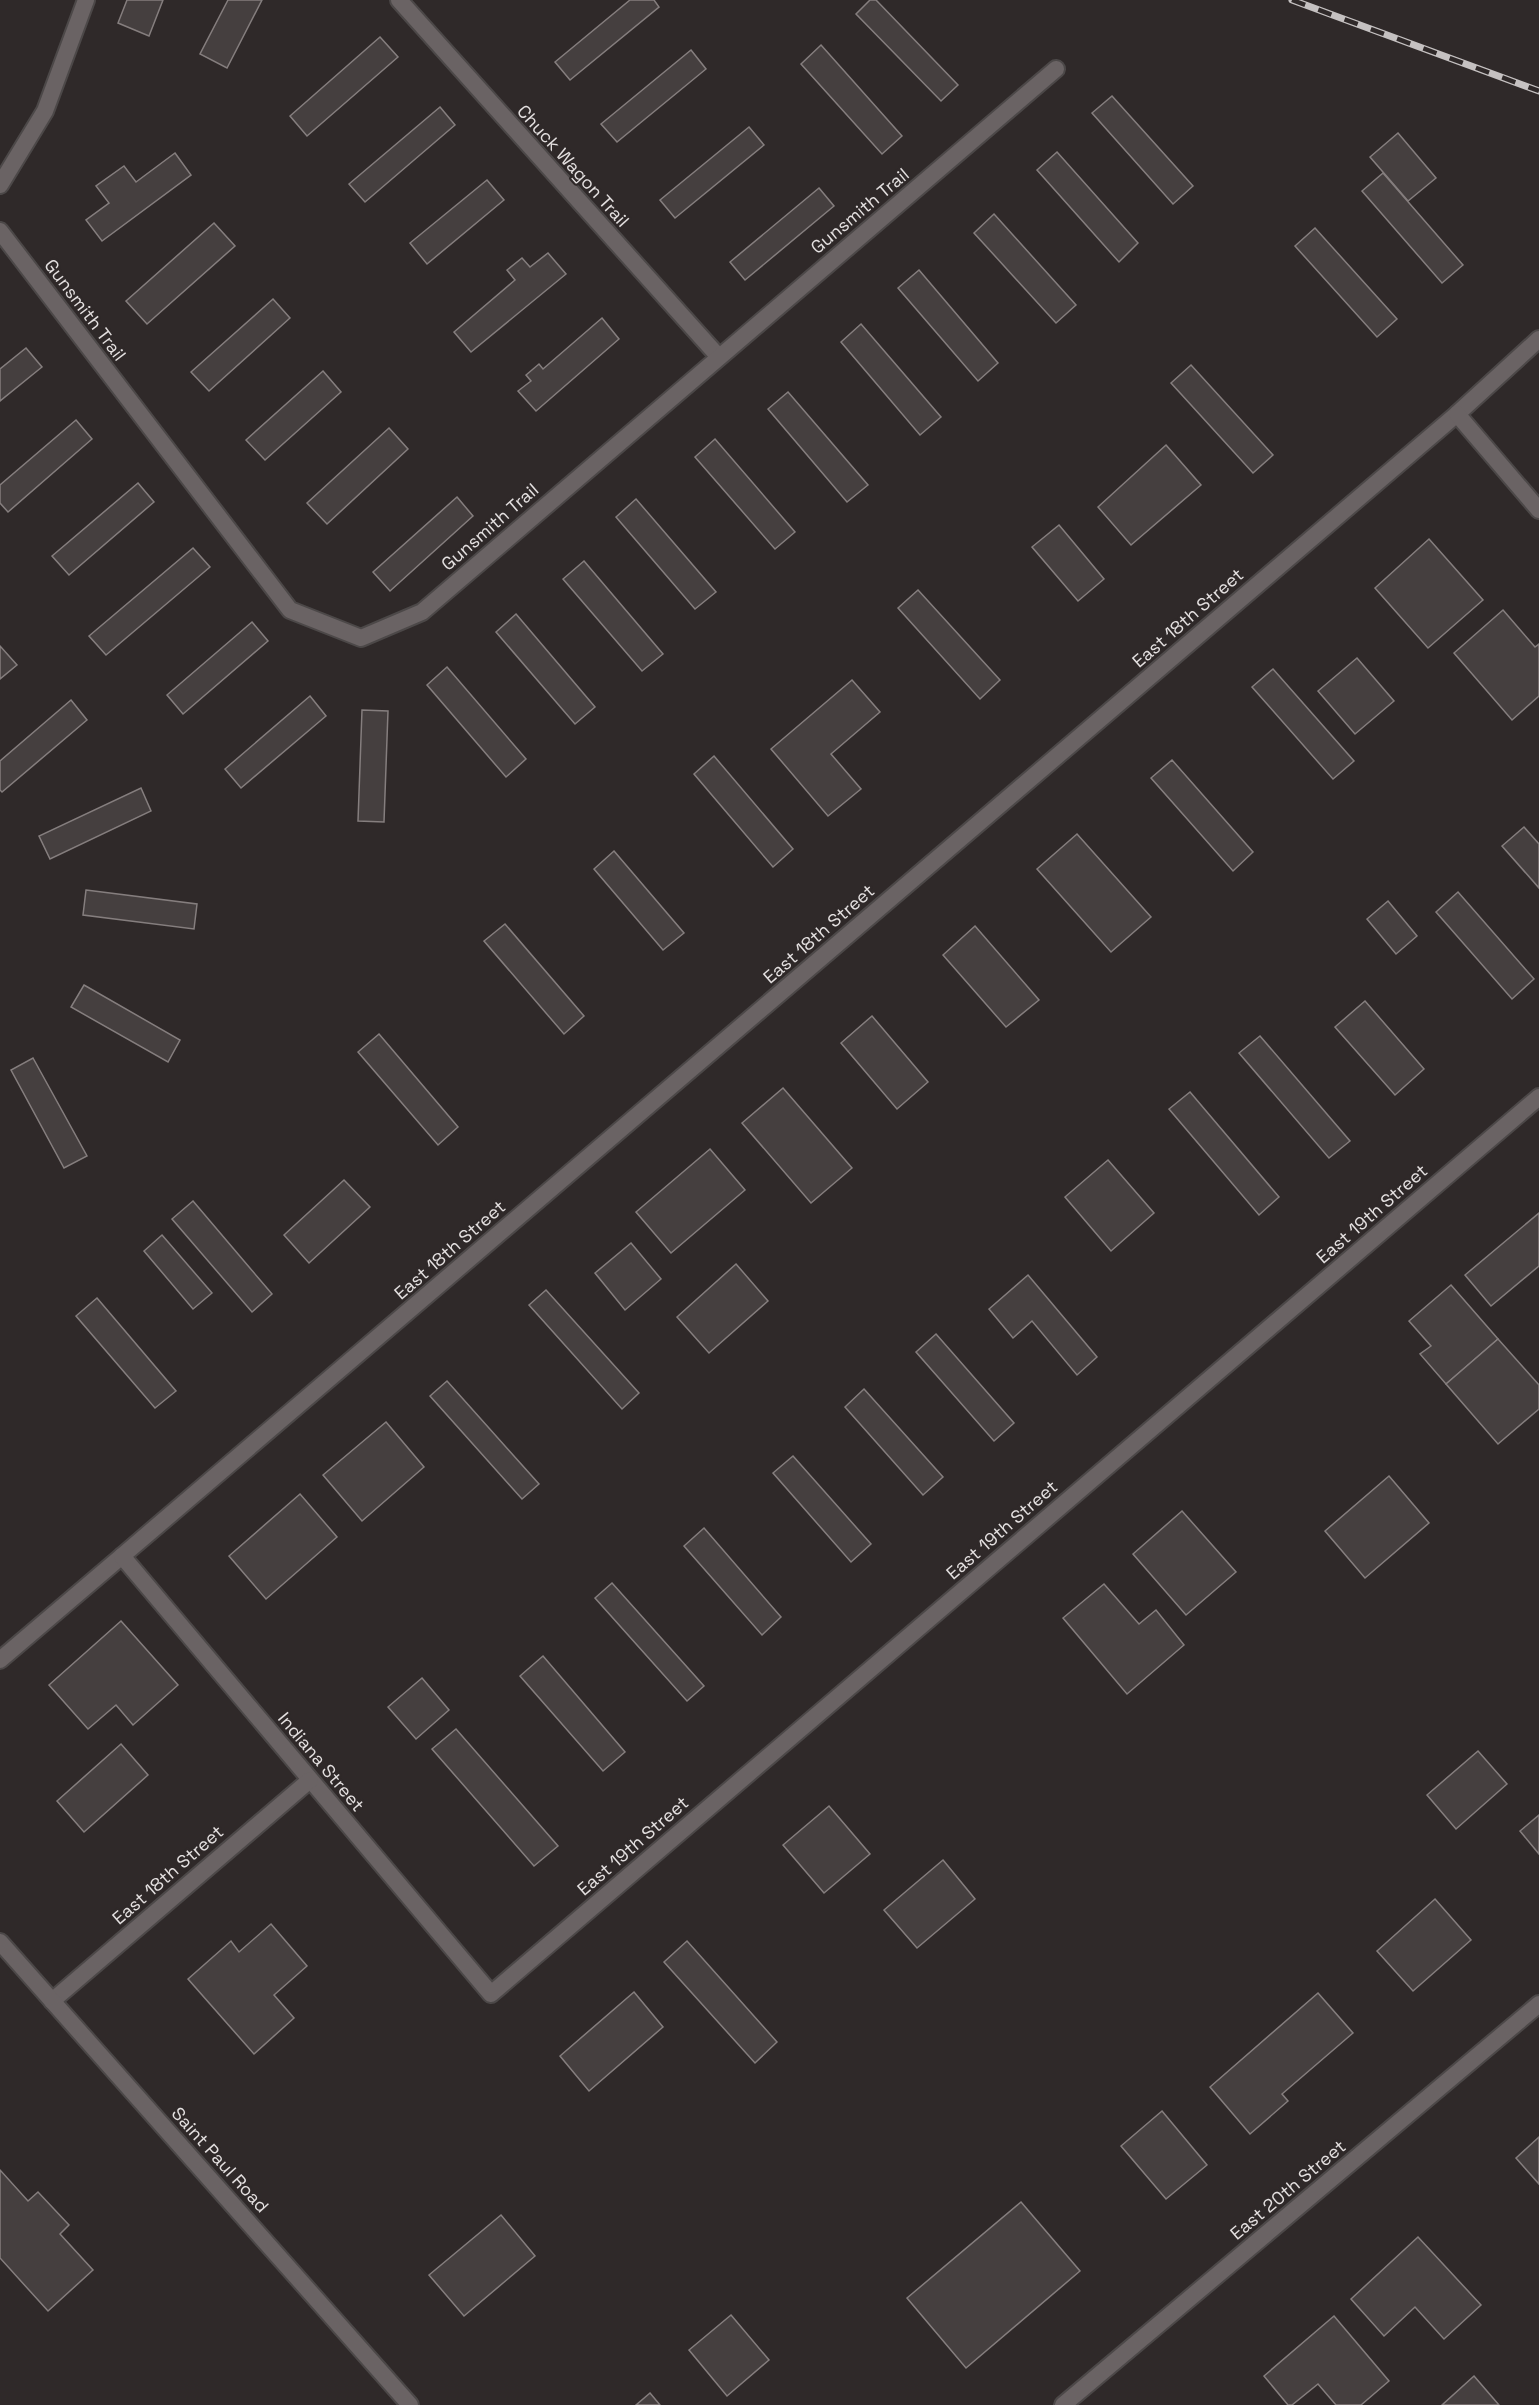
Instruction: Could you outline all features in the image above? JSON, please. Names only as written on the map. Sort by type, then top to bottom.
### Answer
[{"type":"street","points":[[0,186],[45,111],[86,0]]},
{"type":"street","name":"Chuck Wagon Trail","points":[[399,0],[719,357]]},
{"type":"street","name":"Gunsmith Trail","points":[[0,231],[290,610],[361,638],[422,612],[1056,69]]},
{"type":"street","name":"East 18th Street","points":[[0,1660],[1457,414],[1539,339]]},
{"type":"street","points":[[1457,414],[1539,510]]},
{"type":"street","name":"East 19th Street","points":[[491,1994],[1539,1097]]},
{"type":"street","name":"Indiana Street","points":[[122,1556],[491,1994]]},
{"type":"street","name":"East 18th Street","points":[[52,2001],[310,1780]]},
{"type":"street","name":"Saint Paul Road","points":[[0,1942],[410,2405]]},
{"type":"street","name":"East 20th Street","points":[[1063,2405],[1539,2004]]},
{"type":"building","points":[[127,0],[163,0],[149,36],[118,23]]},
{"type":"building","points":[[228,0],[262,0],[227,68],[200,54]]},
{"type":"building","points":[[630,0],[654,0],[659,7],[570,80],[555,62]]},
{"type":"building","points":[[870,0],[876,0],[958,85],[941,101],[856,14]]},
{"type":"building","points":[[380,37],[398,57],[307,136],[290,116]]},
{"type":"building","points":[[821,45],[902,136],[882,154],[801,64]]},
{"type":"building","points":[[691,50],[706,69],[617,142],[601,124]]},
{"type":"building","points":[[1112,96],[1193,186],[1173,204],[1092,113]]},
{"type":"building","points":[[440,107],[455,125],[365,202],[349,184]]},
{"type":"building","points":[[749,127],[764,145],[675,218],[660,200]]},
{"type":"building","points":[[1398,133],[1436,178],[1408,201],[1370,157]]},
{"type":"building","points":[[1057,152],[1138,243],[1119,262],[1037,170]]},
{"type":"building","points":[[175,153],[191,175],[102,241],[86,220],[109,203],[96,186],[124,166],[136,182]]},
{"type":"building","points":[[1383,173],[1463,265],[1442,283],[1362,191]]},
{"type":"building","points":[[487,180],[504,200],[427,264],[410,243]]},
{"type":"building","points":[[819,188],[834,206],[745,280],[730,262]]},
{"type":"building","points":[[994,214],[1076,305],[1056,323],[974,233]]},
{"type":"building","points":[[214,223],[235,246],[147,324],[126,301]]},
{"type":"building","points":[[1315,228],[1397,319],[1377,337],[1295,246]]},
{"type":"building","points":[[548,253],[566,274],[471,352],[454,332],[515,280],[507,270],[522,258],[530,267]]},
{"type":"building","points":[[919,270],[998,363],[978,381],[898,288]]},
{"type":"building","points":[[273,299],[290,318],[209,391],[191,372]]},
{"type":"building","points":[[602,318],[619,339],[536,411],[518,391],[531,381],[526,375],[539,364],[543,369]]},
{"type":"building","points":[[861,324],[941,417],[920,435],[841,342]]},
{"type":"building","points":[[26,348],[42,367],[0,401],[0,369]]},
{"type":"building","points":[[1191,365],[1273,455],[1253,473],[1171,383]]},
{"type":"building","points":[[323,371],[341,392],[265,460],[246,440]]},
{"type":"building","points":[[788,392],[868,485],[847,502],[768,409]]},
{"type":"building","points":[[76,420],[92,439],[8,512],[0,503],[0,485]]},
{"type":"building","points":[[389,428],[408,449],[327,524],[307,503]]},
{"type":"building","points":[[715,439],[795,532],[775,549],[695,457]]},
{"type":"building","points":[[1166,445],[1201,485],[1131,545],[1098,507]]},
{"type":"building","points":[[138,483],[154,502],[69,575],[52,556]]},
{"type":"building","points":[[457,497],[473,516],[390,591],[373,572]]},
{"type":"building","points":[[636,499],[716,592],[695,609],[616,517]]},
{"type":"building","points":[[1059,525],[1104,579],[1078,601],[1032,547]]},
{"type":"building","points":[[1429,539],[1483,600],[1428,648],[1375,588]]},
{"type":"building","points":[[193,548],[210,567],[106,655],[89,636]]},
{"type":"building","points":[[584,561],[663,654],[642,671],[563,579]]},
{"type":"building","points":[[918,590],[1000,680],[980,699],[898,608]]},
{"type":"building","points":[[1503,610],[1535,647],[1539,644],[1539,696],[1512,720],[1454,653]]},
{"type":"building","points":[[516,614],[595,707],[575,724],[496,632]]},
{"type":"building","points":[[252,622],[268,641],[183,714],[167,695]]},
{"type":"building","points":[[0,646],[17,665],[0,679]]},
{"type":"building","points":[[1357,658],[1394,701],[1355,734],[1318,691]]},
{"type":"building","points":[[447,667],[526,759],[506,777],[427,685]]},
{"type":"building","points":[[1273,669],[1354,761],[1333,779],[1252,687]]},
{"type":"building","points":[[852,680],[880,712],[831,754],[861,789],[828,816],[771,749]]},
{"type":"building","points":[[310,696],[326,716],[241,788],[225,769]]},
{"type":"building","points":[[71,700],[87,720],[2,792],[0,790],[0,761]]},
{"type":"building","points":[[362,710],[388,711],[384,822],[358,821]]},
{"type":"building","points":[[714,756],[793,849],[773,867],[694,774]]},
{"type":"building","points":[[1172,760],[1253,852],[1233,871],[1151,778]]},
{"type":"building","points":[[141,788],[151,811],[50,859],[39,836]]},
{"type":"building","points":[[1524,827],[1539,844],[1539,888],[1502,846]]},
{"type":"building","points":[[1077,834],[1151,917],[1111,952],[1037,869]]},
{"type":"building","points":[[614,851],[684,933],[663,950],[594,869]]},
{"type":"building","points":[[86,890],[197,904],[194,929],[83,915]]},
{"type":"building","points":[[1458,892],[1534,979],[1512,999],[1436,912]]},
{"type":"building","points":[[1388,901],[1417,936],[1396,954],[1367,919]]},
{"type":"building","points":[[505,924],[584,1016],[564,1034],[484,941]]},
{"type":"building","points":[[975,926],[1039,1000],[1006,1027],[943,955]]},
{"type":"building","points":[[84,985],[180,1040],[168,1062],[71,1007]]},
{"type":"building","points":[[1365,1001],[1424,1069],[1395,1095],[1335,1027]]},
{"type":"building","points":[[872,1016],[928,1082],[897,1109],[841,1043]]},
{"type":"building","points":[[379,1034],[458,1127],[438,1145],[358,1052]]},
{"type":"building","points":[[1260,1036],[1350,1141],[1329,1158],[1239,1053]]},
{"type":"building","points":[[33,1058],[87,1156],[64,1168],[11,1070]]},
{"type":"building","points":[[783,1088],[852,1168],[811,1203],[742,1123]]},
{"type":"building","points":[[1190,1092],[1279,1197],[1259,1215],[1169,1109]]},
{"type":"building","points":[[710,1149],[745,1190],[671,1253],[636,1212]]},
{"type":"building","points":[[1108,1160],[1154,1213],[1111,1251],[1065,1197]]},
{"type":"building","points":[[344,1180],[370,1207],[309,1263],[284,1235]]},
{"type":"building","points":[[193,1201],[272,1294],[252,1312],[172,1219]]},
{"type":"building","points":[[1539,1213],[1539,1266],[1491,1306],[1465,1275]]},
{"type":"building","points":[[162,1235],[212,1293],[193,1309],[144,1251]]},
{"type":"building","points":[[631,1243],[661,1279],[625,1310],[595,1273]]},
{"type":"building","points":[[736,1264],[768,1301],[709,1353],[677,1317]]},
{"type":"building","points":[[1028,1275],[1097,1357],[1077,1375],[1032,1321],[1013,1338],[989,1309]]},
{"type":"building","points":[[1451,1285],[1498,1339],[1446,1384],[1420,1354],[1431,1346],[1409,1321]]},
{"type":"building","points":[[546,1290],[639,1393],[622,1409],[529,1305]]},
{"type":"building","points":[[97,1298],[176,1391],[155,1408],[76,1316]]},
{"type":"building","points":[[936,1334],[1014,1423],[994,1441],[916,1352]]},
{"type":"building","points":[[1498,1339],[1539,1385],[1539,1409],[1498,1444],[1446,1384]]},
{"type":"building","points":[[447,1381],[539,1484],[522,1499],[430,1396]]},
{"type":"building","points":[[864,1389],[943,1477],[923,1495],[845,1407]]},
{"type":"building","points":[[386,1422],[424,1467],[362,1521],[323,1475]]},
{"type":"building","points":[[793,1456],[871,1544],[851,1562],[773,1473]]},
{"type":"building","points":[[1389,1476],[1429,1523],[1365,1578],[1325,1531]]},
{"type":"building","points":[[300,1494],[337,1537],[266,1599],[229,1556]]},
{"type":"building","points":[[1182,1511],[1236,1572],[1186,1615],[1133,1554]]},
{"type":"building","points":[[704,1528],[781,1617],[762,1635],[684,1546]]},
{"type":"building","points":[[612,1583],[704,1686],[687,1701],[595,1598]]},
{"type":"building","points":[[1104,1584],[1139,1624],[1156,1610],[1184,1645],[1127,1694],[1063,1618]]},
{"type":"building","points":[[121,1621],[178,1685],[133,1725],[116,1705],[88,1729],[49,1685]]},
{"type":"building","points":[[543,1656],[625,1752],[603,1771],[520,1676]]},
{"type":"building","points":[[422,1678],[449,1710],[416,1739],[388,1707]]},
{"type":"building","points":[[456,1729],[558,1846],[534,1866],[432,1749]]},
{"type":"building","points":[[121,1744],[148,1775],[84,1832],[57,1801]]},
{"type":"building","points":[[1478,1751],[1507,1784],[1456,1829],[1427,1795]]},
{"type":"building","points":[[829,1806],[870,1854],[824,1893],[783,1845]]},
{"type":"building","points":[[1539,1815],[1539,1854],[1520,1831]]},
{"type":"building","points":[[943,1860],[975,1899],[917,1948],[884,1910]]},
{"type":"building","points":[[1435,1899],[1471,1940],[1413,1991],[1377,1951]]},
{"type":"building","points":[[271,1924],[307,1966],[274,1995],[294,2018],[254,2054],[188,1979],[231,1941],[239,1952]]},
{"type":"building","points":[[687,1941],[777,2042],[755,2063],[664,1962]]},
{"type":"building","points":[[634,1992],[663,2027],[589,2091],[560,2056]]},
{"type":"building","points":[[1318,1993],[1353,2033],[1282,2094],[1288,2101],[1250,2134],[1210,2087]]},
{"type":"building","points":[[1162,2111],[1207,2165],[1166,2199],[1121,2146]]},
{"type":"building","points":[[1539,2137],[1539,2184],[1516,2158]]},
{"type":"building","points":[[0,2170],[28,2201],[38,2192],[69,2225],[60,2234],[93,2270],[48,2311],[0,2258]]},
{"type":"building","points":[[1021,2202],[1080,2271],[966,2368],[907,2298]]},
{"type":"building","points":[[501,2215],[535,2256],[464,2316],[429,2275]]},
{"type":"building","points":[[1418,2237],[1481,2305],[1444,2339],[1415,2307],[1384,2336],[1351,2299]]},
{"type":"building","points":[[731,2315],[769,2360],[727,2396],[689,2350]]},
{"type":"building","points":[[1334,2316],[1389,2381],[1361,2405],[1336,2405],[1318,2384],[1292,2405],[1288,2405],[1264,2376]]},
{"type":"building","points":[[1474,2376],[1499,2405],[1442,2405]]},
{"type":"building","points":[[650,2393],[660,2405],[636,2405]]},
{"type":"railway","points":[[1292,0],[1539,91]]}]
